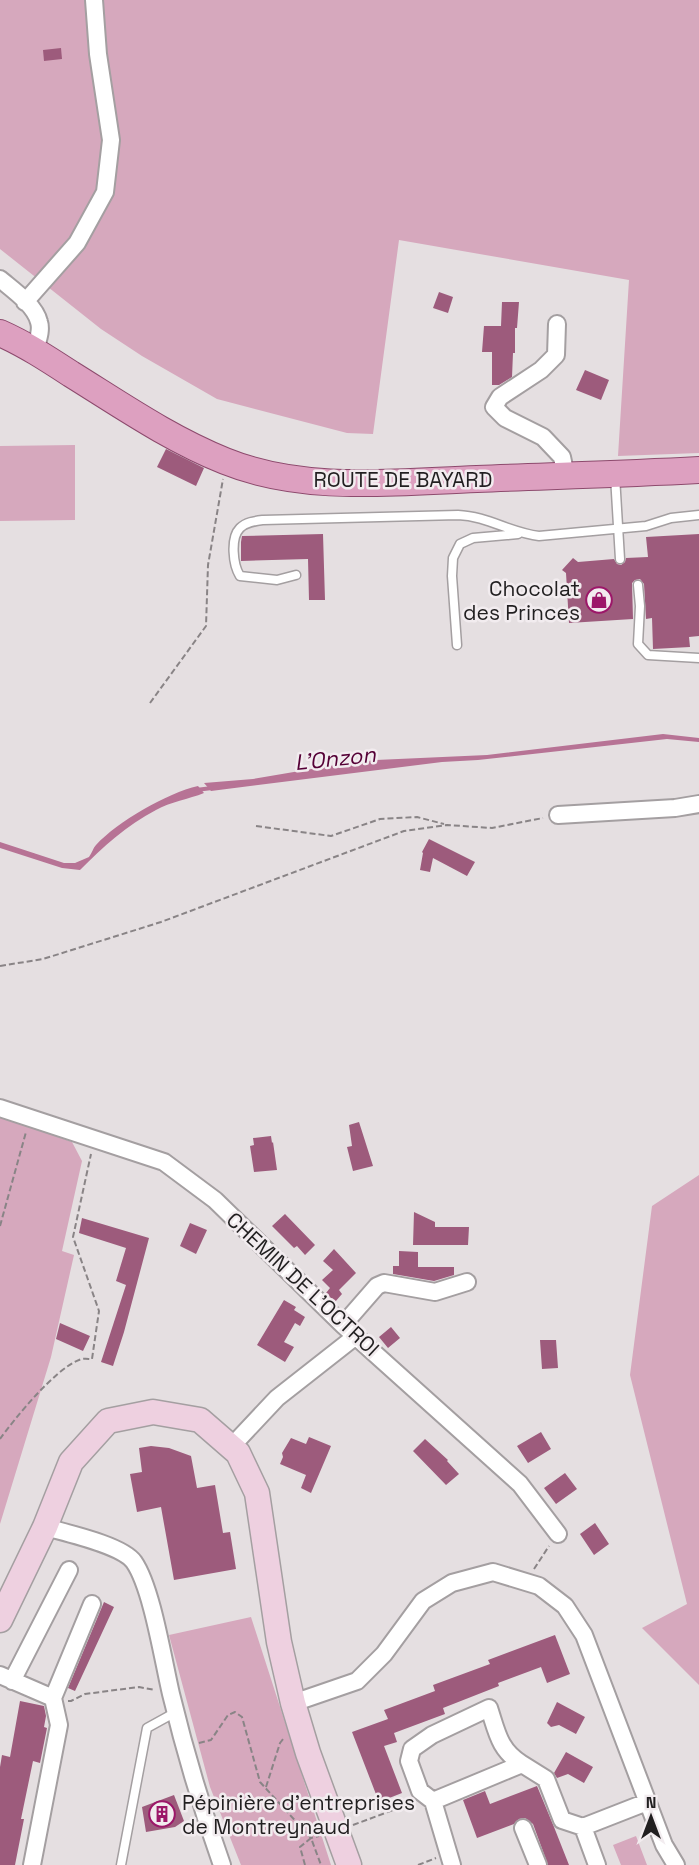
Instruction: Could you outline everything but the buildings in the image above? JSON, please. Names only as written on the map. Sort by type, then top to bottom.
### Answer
[{"type":"main road","name":"ROUTE DE BAYARD","points":[[0,333],[34,351],[176,439],[226,462],[275,475],[329,483],[615,475],[699,470]]},
{"type":"street","points":[[25,302],[77,243],[105,192],[111,140],[98,54],[94,0]]},
{"type":"street","points":[[0,279],[25,302],[39,321],[40,331],[34,351]]},
{"type":"street","points":[[556,324],[556,355],[541,370],[500,397],[494,407],[505,418],[543,437],[562,457],[566,476]]},
{"type":"street","points":[[558,815],[675,808],[699,804]]},
{"type":"street","name":"CHEMIN DE L'OCTROI","points":[[0,1108],[164,1162],[215,1200],[344,1325],[520,1484],[554,1540]]},
{"type":"street","points":[[344,1325],[377,1286],[384,1283],[435,1292],[467,1282]]},
{"type":"street","points":[[231,1447],[277,1398],[356,1336]]},
{"type":"street","points":[[0,1620],[45,1527],[71,1462],[108,1421],[153,1412],[201,1420],[238,1453],[257,1493],[279,1642],[296,1714],[349,1865]]},
{"type":"street","points":[[45,1527],[108,1545],[133,1560],[144,1584],[199,1801],[222,1865]]},
{"type":"street","points":[[53,1698],[4,1679],[69,1570]]},
{"type":"street","points":[[296,1714],[357,1681],[384,1654],[423,1602],[452,1583],[493,1572],[539,1587],[565,1606],[584,1635],[663,1845],[675,1865]]},
{"type":"street","points":[[32,1865],[59,1725],[53,1698],[92,1604]]},
{"type":"street","points":[[452,1865],[430,1799],[420,1791],[409,1761],[412,1749],[432,1735],[489,1707],[502,1748],[510,1757],[546,1779],[562,1820],[583,1827],[647,1802]]},
{"type":"street","points":[[430,1799],[522,1764]]},
{"type":"street","points":[[583,1827],[597,1865]]},
{"type":"street","points":[[523,1828],[537,1865]]},
{"type":"lane","points":[[615,475],[620,559]]},
{"type":"lane","points":[[296,575],[277,580],[240,576],[236,569],[234,545],[235,535],[240,528],[248,523],[263,520],[458,515],[488,519],[522,534]]},
{"type":"lane","points":[[457,645],[452,576],[453,558],[460,544],[473,538],[522,534],[558,535],[618,527],[646,526],[671,518],[699,515]]},
{"type":"lane","points":[[638,585],[640,606],[638,644],[648,655],[699,658]]},
{"type":"lane","points":[[121,1865],[147,1728],[176,1712]]},
{"type":"path","points":[[150,703],[206,626],[208,565],[226,462]]},
{"type":"path","points":[[256,826],[331,836],[380,819],[417,817],[447,825],[492,828],[558,815]]},
{"type":"path","points":[[0,966],[43,959],[161,922],[404,831],[447,825]]},
{"type":"path","points":[[0,1226],[30,1118]]},
{"type":"path","points":[[0,1439],[21,1412],[68,1366],[81,1359],[92,1359],[99,1311],[73,1237],[94,1139]]},
{"type":"path","points":[[536,1566],[554,1540]]},
{"type":"path","points":[[53,1698],[71,1701],[85,1694],[139,1687],[171,1692]]},
{"type":"path","points":[[185,1746],[211,1740],[228,1715],[235,1712],[242,1717],[260,1782],[311,1838],[321,1865]]},
{"type":"path","points":[[266,1787],[280,1743],[289,1732],[296,1714]]},
{"type":"path","points":[[305,1865],[300,1847],[311,1838],[336,1832],[430,1799]]},
{"type":"shaded area","points":[[0,0],[699,0],[699,453],[618,456],[629,280],[399,240],[373,434],[347,433],[217,399],[142,356],[101,329],[0,249]]},
{"type":"shaded area","points":[[75,445],[75,520],[0,521],[0,446]]},
{"type":"shaded area","points":[[663,734],[699,738],[699,742],[667,739],[442,762],[211,791],[204,783],[253,779],[376,760],[487,755]]},
{"type":"shaded area","points":[[198,786],[204,793],[161,807],[135,822],[80,870],[62,868],[0,848],[0,842],[64,863],[75,863],[89,857],[95,846],[105,836],[129,818],[172,795]]},
{"type":"shaded area","points":[[0,1116],[72,1142],[82,1161],[62,1251],[74,1255],[51,1357],[0,1524]]},
{"type":"shaded area","points":[[699,1175],[699,1685],[642,1628],[687,1604],[630,1375],[652,1206]]},
{"type":"shaded area","points":[[251,1617],[331,1865],[241,1865],[210,1787],[169,1635]]},
{"type":"shaded area","points":[[636,1836],[647,1865],[621,1865],[613,1845]]},
{"type":"waterway","name":"L'Onzon","points":[[196,790],[212,788]]},
{"type":"place","name":"Chocolat des Princes","points":[[599,600]]},
{"type":"place","name":"Pépinière d'entreprises de Montreynaud","points":[[162,1814]]}]
